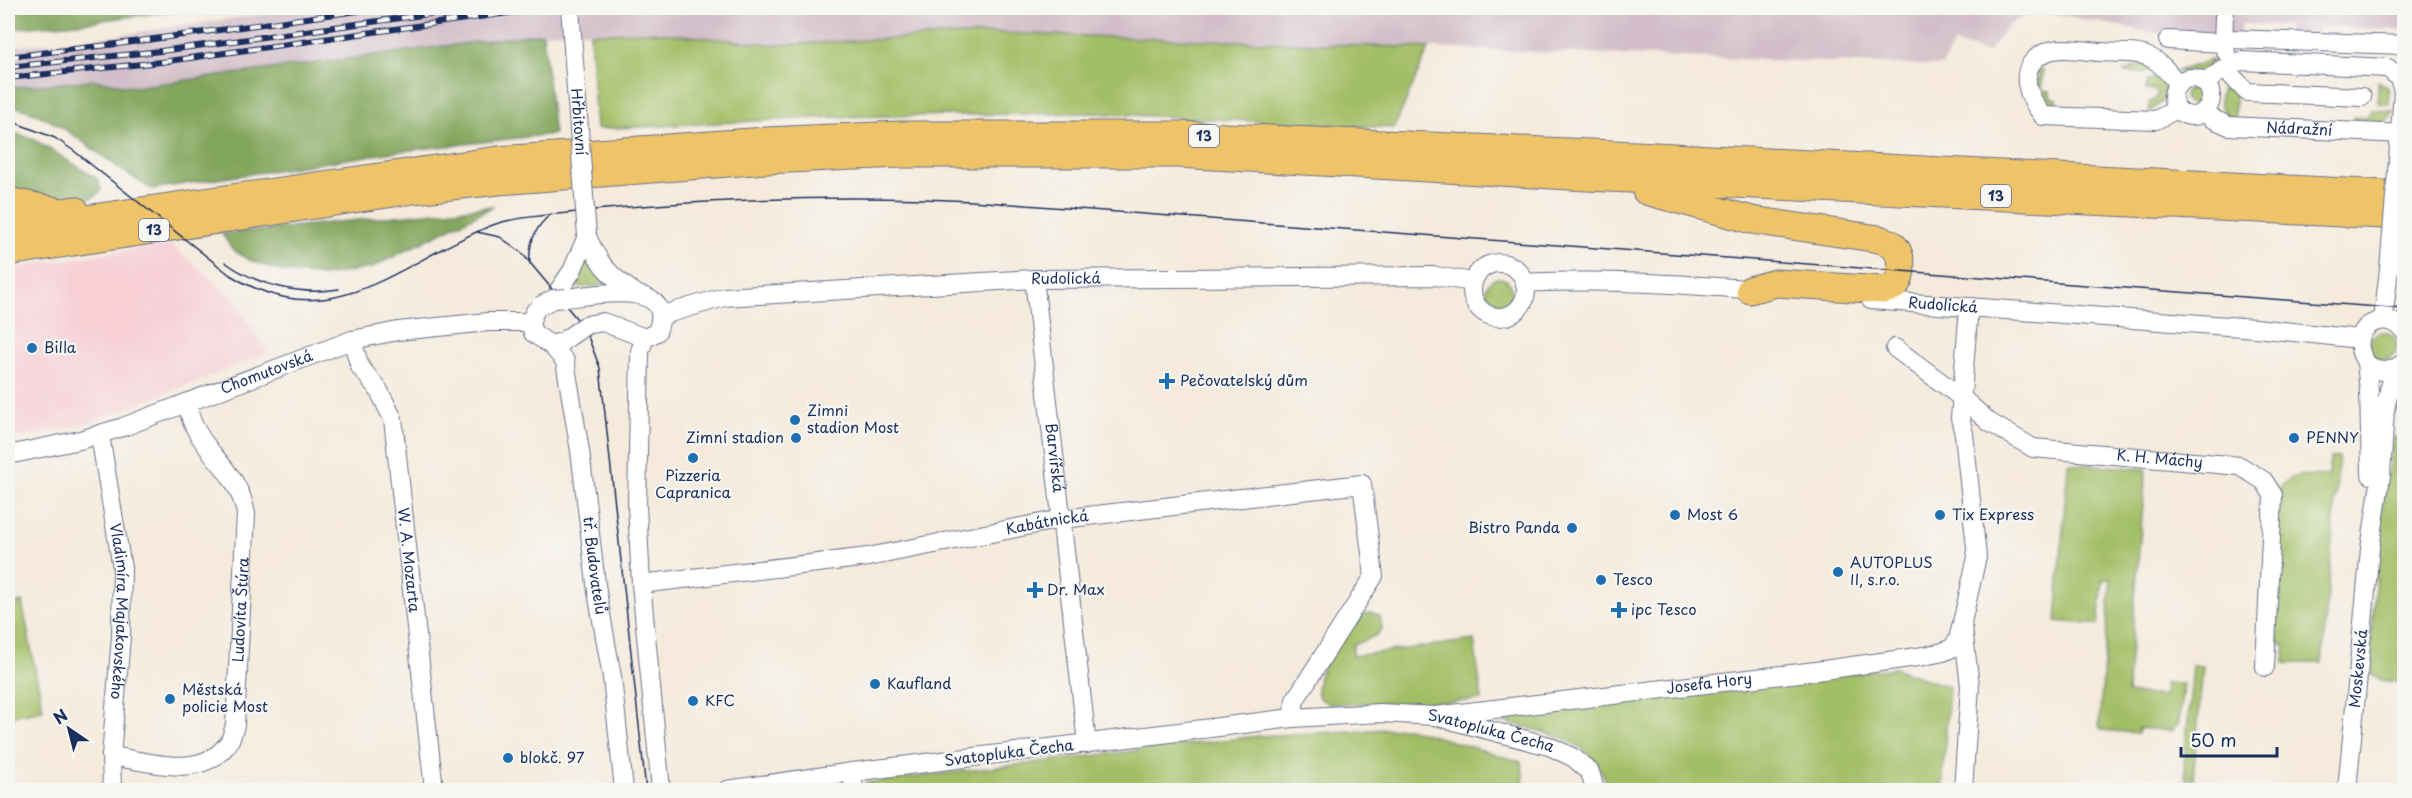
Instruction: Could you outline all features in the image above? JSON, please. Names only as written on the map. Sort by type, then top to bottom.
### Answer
[{"type":"highway","name":"13","points":[[8,230],[216,198],[487,162],[592,152],[766,141],[900,135],[1026,133],[1179,135],[1399,144],[2404,195]]},
{"type":"highway","name":"13","points":[[8,252],[414,190],[592,172],[765,160],[901,154],[1177,154],[1587,177],[2404,216]]},
{"type":"highway","points":[[1587,177],[1633,187],[1752,220],[1879,239],[1891,243],[1901,263],[1897,283],[1883,290],[1776,283],[1750,290]]},
{"type":"highway","points":[[8,201],[61,212],[216,198]]},
{"type":"street","name":"Hřbitovní","points":[[570,8],[587,236]]},
{"type":"street","points":[[2224,16],[2223,43],[2227,67],[2247,92],[2362,97]]},
{"type":"street","points":[[2169,40],[2223,43],[2231,39],[2404,45]]},
{"type":"street","points":[[2177,109],[2156,120],[2043,116],[2030,100],[2026,83],[2030,65],[2044,53],[2059,50],[2133,53],[2151,58],[2164,68],[2178,84]]},
{"type":"street","points":[[2205,83],[2227,67],[2241,61],[2388,68],[2399,78],[2403,91],[2402,134],[2383,320]]},
{"type":"street","points":[[2191,78],[2205,83],[2211,98],[2204,111],[2190,116],[2177,109],[2173,95],[2178,84],[2191,78]]},
{"type":"street","name":"Nádražní","points":[[2204,111],[2211,118],[2229,126],[2402,134]]},
{"type":"street","points":[[587,236],[602,266],[610,275],[635,293],[650,298],[659,306],[663,315],[657,332],[645,338],[640,351],[637,435],[641,584],[661,790]]},
{"type":"street","points":[[587,236],[572,271],[555,298],[536,310],[530,322],[533,333],[558,342],[585,325],[603,322],[614,324],[629,333],[645,338]]},
{"type":"street","points":[[1499,263],[1515,269],[1525,283],[1524,299],[1515,311],[1500,317],[1484,312],[1473,299],[1473,282],[1483,268],[1499,263]]},
{"type":"street","name":"Rudolická","points":[[663,315],[724,297],[1034,279],[1436,276],[1473,282]]},
{"type":"street","name":"Barvířská","points":[[1034,279],[1087,744]]},
{"type":"street","name":"Rudolická","points":[[1525,283],[1563,281],[1691,285],[2255,328],[2360,339]]},
{"type":"street","points":[[555,298],[635,293]]},
{"type":"street","name":"Josefa Hory","points":[[1435,716],[1804,673],[1934,654],[1952,648],[1958,640],[1977,557],[1964,434],[1960,418],[1969,307]]},
{"type":"street","points":[[2400,364],[2381,371],[2366,363],[2361,356],[2360,339],[2368,326],[2383,320],[2397,324],[2404,331]]},
{"type":"street","name":"Chomutovská","points":[[8,455],[100,435],[352,340],[398,331],[488,322],[530,322]]},
{"type":"street","name":"W. A. Mozarta","points":[[352,340],[360,368],[378,389],[393,419],[434,790]]},
{"type":"street","name":"tř. Budovatelů","points":[[558,342],[565,361],[580,451],[597,592],[612,677],[624,790]]},
{"type":"street","name":"K. H. Máchy","points":[[1895,348],[1962,398],[1989,422],[2033,448],[2240,466],[2264,481],[2273,495],[2265,667]]},
{"type":"street","name":"Moskevská","points":[[2366,363],[2369,391],[2370,549]]},
{"type":"street","name":"Moskevská","points":[[2347,790],[2370,549],[2381,476],[2385,410],[2389,390],[2400,364]]},
{"type":"street","name":"Ludovíta Štúra","points":[[111,756],[175,765],[196,765],[214,758],[227,745],[235,725],[246,514],[243,496],[194,426],[187,403]]},
{"type":"street","name":"Vladimíra Majakovského","points":[[100,435],[122,568],[121,637],[111,756],[112,790]]},
{"type":"street","name":"Kabátnická","points":[[641,584],[868,557],[1062,519],[1362,484],[1374,576],[1294,700],[1292,718]]},
{"type":"street","name":"Josefa Hory","points":[[1962,620],[1970,686],[1963,790]]},
{"type":"street","name":"Svatopluka Čecha","points":[[727,790],[852,772],[1292,718],[1380,713],[1435,716],[1549,746],[1574,758],[1590,772],[1595,790]]},
{"type":"street","points":[[852,772],[854,790]]},
{"type":"shaded area","points":[[307,8],[2404,8],[2404,30],[2318,27],[2317,37],[2287,36],[2287,25],[2241,24],[2240,35],[2165,35],[2046,12],[2029,12],[2006,27],[1988,53],[1954,43],[1942,66],[1000,33],[777,45],[644,31],[543,33],[134,87],[94,80],[8,88],[8,47],[90,39]]},
{"type":"shaded area","points":[[170,244],[232,297],[268,353],[84,425],[8,440],[8,268]]},
{"type":"green space","points":[[8,8],[195,8],[89,22],[8,29]]},
{"type":"green space","points":[[650,32],[777,45],[1000,33],[1429,48],[1394,128],[1090,113],[833,117],[596,129],[590,33]]},
{"type":"green space","points":[[543,33],[554,134],[393,152],[152,189],[66,130],[29,111],[8,105],[8,88],[94,80],[134,87]]},
{"type":"green space","points":[[2213,60],[2207,68],[2202,70],[2176,71]]},
{"type":"green space","points":[[2140,65],[2148,65],[2155,70],[2141,73],[2123,72]]},
{"type":"green space","points":[[2043,69],[2042,90],[2050,91],[2050,97],[2057,99],[2057,109],[2046,106],[2037,90],[2039,71]]},
{"type":"green space","points":[[2162,76],[2166,82],[2163,100],[2149,112],[2149,103],[2155,99],[2157,94],[2155,90],[2146,90],[2147,81]]},
{"type":"green space","points":[[2378,81],[2388,88],[2389,104],[2378,103]]},
{"type":"green space","points":[[2192,88],[2198,90],[2200,96],[2198,102],[2192,104],[2186,102],[2184,96],[2186,90]]},
{"type":"green space","points":[[2222,89],[2229,89],[2235,94],[2235,119],[2221,107]]},
{"type":"green space","points":[[2371,110],[2394,111],[2386,121],[2376,125],[2353,124],[2354,117],[2367,117]]},
{"type":"green space","points":[[8,131],[33,139],[98,179],[101,191],[92,198],[69,203],[8,190]]},
{"type":"green space","points":[[494,206],[371,268],[323,276],[284,272],[249,260],[233,250],[222,234]]},
{"type":"green space","points":[[586,256],[609,284],[609,285],[571,288]]},
{"type":"green space","points":[[1499,278],[1508,282],[1512,291],[1508,300],[1499,304],[1490,300],[1486,291],[1490,282]]},
{"type":"green space","points":[[2383,332],[2393,336],[2397,346],[2393,356],[2383,360],[2373,356],[2369,346],[2373,336]]},
{"type":"green space","points":[[2404,387],[2404,412],[2395,412],[2397,391]]},
{"type":"green space","points":[[2394,437],[2404,438],[2404,682],[2379,679],[2368,670],[2383,496]]},
{"type":"green space","points":[[2339,457],[2322,663],[2284,663],[2286,646],[2272,641],[2280,487],[2296,477],[2328,476],[2330,458]]},
{"type":"green space","points":[[2068,463],[2146,469],[2127,693],[2164,696],[2165,683],[2183,684],[2179,722],[2172,731],[2139,728],[2138,733],[2101,730],[2099,725],[2111,579],[2103,579],[2098,625],[2056,621]]},
{"type":"green space","points":[[22,602],[43,710],[8,717],[8,605]]},
{"type":"green space","points":[[1370,613],[1380,616],[1382,628],[1377,635],[1353,645],[1353,656],[1474,640],[1482,700],[1329,704],[1319,698],[1317,690],[1319,675],[1354,618]]},
{"type":"green space","points":[[2193,665],[2203,666],[2193,779],[2186,779],[2184,763]]},
{"type":"green space","points":[[1894,668],[1949,687],[1942,790],[1638,790],[1609,786],[1595,761],[1580,747],[1545,732],[1497,720],[1498,715]]},
{"type":"green space","points":[[1407,728],[1522,762],[1524,790],[867,790],[865,783],[1258,736]]},
{"type":"tram line","points":[[8,120],[55,138],[74,151],[230,275],[260,290],[288,298],[314,300],[340,296],[365,288],[479,230],[513,220],[683,203],[848,198],[972,201],[2404,309]]},
{"type":"tram line","points":[[530,264],[530,249],[534,236],[551,214]]},
{"type":"tram line","points":[[477,232],[500,237],[521,252],[577,319],[587,334],[600,368],[646,790]]},
{"type":"tram line","points":[[225,262],[250,277],[279,287],[309,291],[339,289]]},
{"type":"railway","points":[[8,57],[379,8]]},
{"type":"railway","points":[[8,67],[161,51],[473,8]]},
{"type":"railway","points":[[8,78],[161,62],[544,8]]},
{"type":"place","name":"Billa","points":[[32,348]]},
{"type":"place","name":"Pečovatelský dům","points":[[1167,381]]},
{"type":"place","name":"Zimni stadion Most","points":[[795,420]]},
{"type":"place","name":"Zimní stadion","points":[[796,438]]},
{"type":"place","name":"PENNY","points":[[2294,438]]},
{"type":"place","name":"Pizzeria Capranica","points":[[693,458]]},
{"type":"place","name":"Most 6","points":[[1675,515]]},
{"type":"place","name":"Tix Express","points":[[1940,515]]},
{"type":"place","name":"Bistro Panda","points":[[1572,528]]},
{"type":"place","name":"AUTOPLUS II, s.r.o.","points":[[1838,572]]},
{"type":"place","name":"Tesco","points":[[1601,580]]},
{"type":"place","name":"Dr. Max","points":[[1035,590]]},
{"type":"place","name":"ipc Tesco","points":[[1619,610]]},
{"type":"place","name":"Kaufland","points":[[875,684]]},
{"type":"place","name":"Městská policie Most","points":[[170,699]]},
{"type":"place","name":"KFC","points":[[693,701]]},
{"type":"place","name":"blokč. 97","points":[[508,758]]}]
